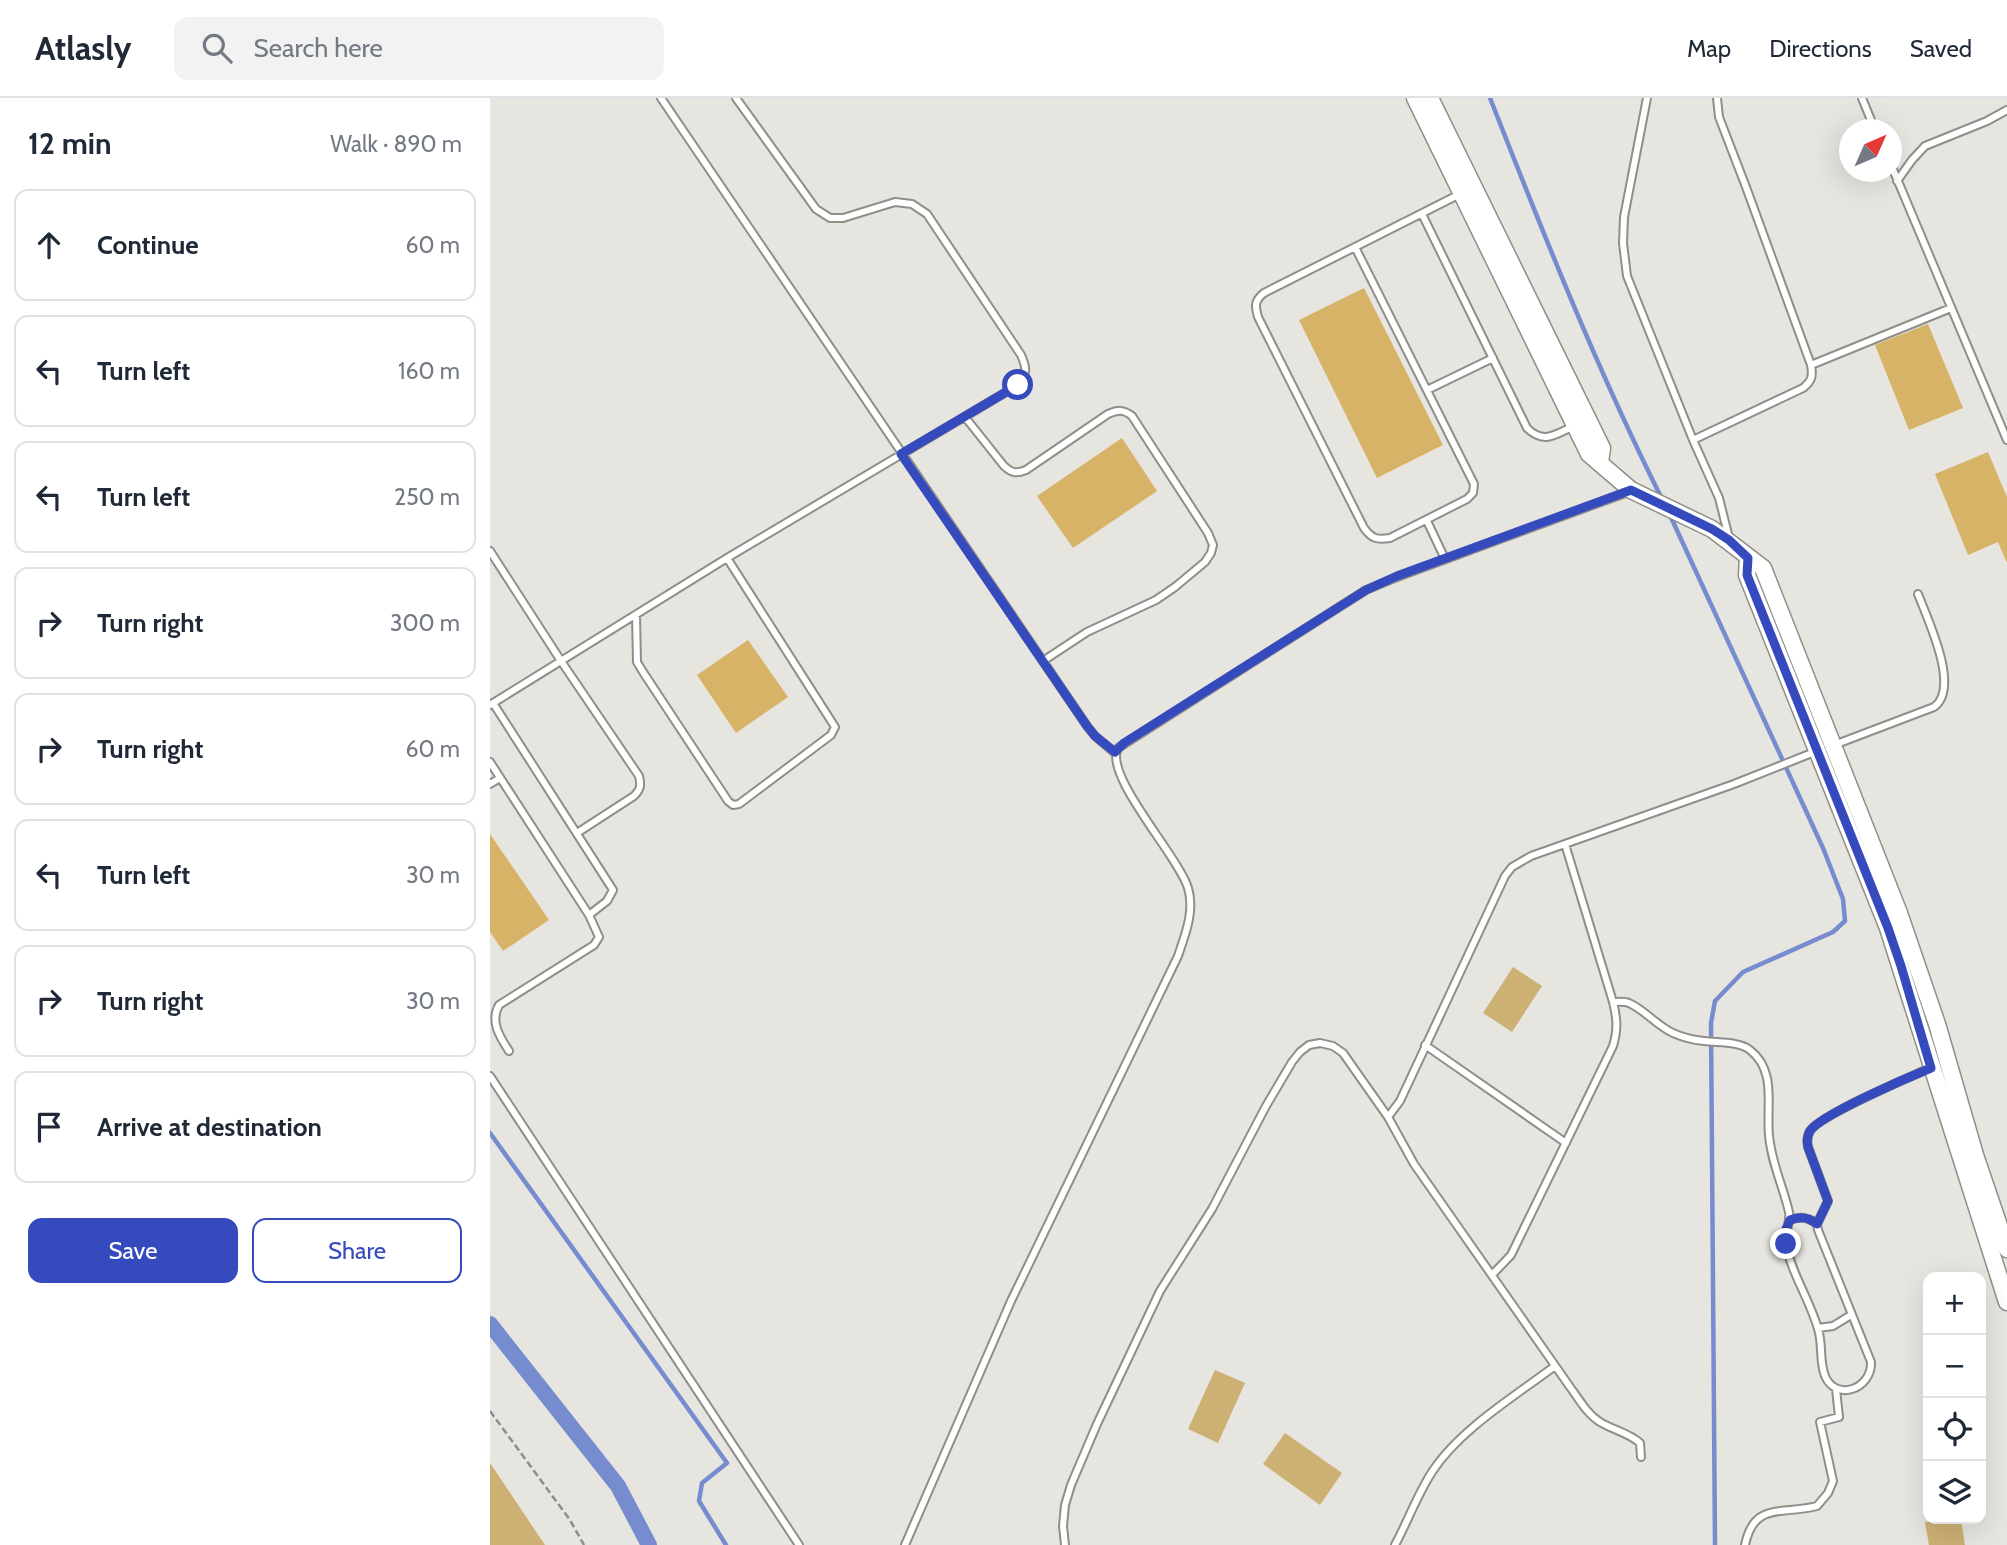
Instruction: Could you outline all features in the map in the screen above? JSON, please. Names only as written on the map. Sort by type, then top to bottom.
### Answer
[{"type":"street","points":[[1415,98],[1602,448],[1600,461]]},
{"type":"street","points":[[1430,98],[1467,191],[1589,454],[1638,494],[1712,529],[1748,558],[1747,575],[1899,913],[2007,1249]]},
{"type":"street","points":[[1825,748],[1901,966],[2007,1302]]},
{"type":"lane","points":[[661,98],[1043,662],[1095,736],[1115,752]]},
{"type":"lane","points":[[589,915],[607,901],[613,890],[492,704],[727,558],[1018,385],[1025,376],[1026,367],[1021,355],[927,214],[912,204],[895,202],[844,218],[830,218],[816,209],[736,98]]},
{"type":"lane","points":[[1647,98],[1624,217],[1627,276],[1719,498],[1729,540]]},
{"type":"lane","points":[[1693,440],[1803,388],[1813,375],[1719,117],[1717,98]]},
{"type":"lane","points":[[1861,98],[1870,119]]},
{"type":"lane","points":[[1902,175],[1925,146],[2007,110]]},
{"type":"lane","points":[[1898,182],[2007,440]]},
{"type":"lane","points":[[1355,247],[1474,484],[1474,493],[1467,499],[1427,521],[1390,538],[1379,540],[1370,537],[1364,528],[1258,317],[1255,307],[1257,298],[1264,293],[1355,247],[1422,214],[1467,191]]},
{"type":"lane","points":[[1422,214],[1527,428],[1535,436],[1544,438],[1575,425]]},
{"type":"lane","points":[[1811,365],[1951,308]]},
{"type":"lane","points":[[1427,390],[1493,358]]},
{"type":"lane","points":[[965,416],[1004,466],[1010,472],[1017,473],[1026,470],[1108,414],[1117,410],[1125,411],[1132,416],[1208,533],[1213,545],[1212,553],[1205,562],[1175,587],[1156,600],[1087,632],[1043,662]]},
{"type":"lane","points":[[905,1545],[1012,1301],[1172,968],[1185,934],[1190,900],[1188,888],[1129,793],[1118,770],[1115,752],[1124,743],[1366,590],[1445,559],[1638,494]]},
{"type":"lane","points":[[1427,521],[1445,559]]},
{"type":"lane","points":[[490,551],[639,776],[641,784],[634,796],[577,833]]},
{"type":"lane","points":[[636,615],[637,662],[728,801],[733,805],[739,804],[831,735],[835,727],[727,558]]},
{"type":"lane","points":[[1388,1117],[1401,1101],[1505,876],[1521,861],[1939,704],[1944,665],[1918,594]]},
{"type":"lane","points":[[490,762],[589,915],[599,937],[594,944],[499,1005],[494,1011],[491,1018],[495,1029],[509,1051]]},
{"type":"lane","points":[[490,784],[500,778]]},
{"type":"lane","points":[[1492,1275],[1511,1255],[1618,1031],[1613,1002],[1565,844]]},
{"type":"lane","points":[[1613,1002],[1629,1003],[1671,1032],[1703,1041],[1748,1048],[1759,1060],[1767,1074],[1769,1089],[1772,1159],[1790,1220],[1786,1229],[1786,1244],[1818,1328],[1823,1370],[1830,1384],[1836,1388],[1844,1390],[1860,1386],[1871,1368],[1867,1350],[1817,1224],[1801,1217],[1790,1220]]},
{"type":"lane","points":[[1065,1545],[1065,1505],[1071,1485],[1160,1291],[1212,1209],[1292,1062],[1309,1045],[1320,1043],[1333,1046],[1343,1053],[1388,1117],[1414,1164],[1555,1366],[1596,1419],[1640,1443],[1641,1457]]},
{"type":"lane","points":[[1426,1045],[1566,1143]]},
{"type":"lane","points":[[1817,1224],[1828,1201],[1808,1147],[1810,1131],[1824,1120],[1876,1093],[1948,1060]]},
{"type":"lane","points":[[490,1076],[799,1545]]},
{"type":"lane","points":[[1818,1328],[1833,1326],[1851,1315]]},
{"type":"lane","points":[[1395,1545],[1431,1474],[1443,1457],[1460,1439],[1555,1366]]},
{"type":"lane","points":[[1745,1545],[1754,1521],[1779,1511],[1816,1506],[1828,1493],[1833,1481],[1820,1422],[1839,1417],[1836,1388]]},
{"type":"path","points":[[490,1411],[570,1520],[584,1545]]},
{"type":"shaded area","points":[[1513,967],[1542,986],[1512,1032],[1483,1013]]},
{"type":"shaded area","points":[[1215,1370],[1245,1383],[1218,1443],[1188,1429]]},
{"type":"shaded area","points":[[1285,1433],[1342,1473],[1320,1505],[1263,1464]]},
{"type":"shaded area","points":[[490,1463],[545,1545],[490,1545]]},
{"type":"shaded area","points":[[1925,1524],[1962,1524],[1965,1545],[1929,1545]]},
{"type":"building","points":[[1364,288],[1443,445],[1377,478],[1299,320]]},
{"type":"building","points":[[1928,324],[1963,408],[1909,430],[1875,345]]},
{"type":"building","points":[[1122,438],[1157,491],[1073,548],[1037,496]]},
{"type":"building","points":[[1988,452],[2007,497],[2007,563],[1998,542],[1968,555],[1935,474]]},
{"type":"building","points":[[748,640],[788,697],[736,733],[697,675]]},
{"type":"building","points":[[490,834],[549,920],[503,951],[490,932]]},
{"type":"waterway","points":[[1490,98],[1593,351],[1662,499]]},
{"type":"waterway","points":[[1669,513],[1823,848],[1843,899],[1845,921],[1833,932],[1743,972],[1715,1001],[1711,1023],[1715,1545]]},
{"type":"waterway","points":[[490,1133],[727,1463],[702,1483],[699,1501],[726,1545]]},
{"type":"waterway","points":[[490,1324],[618,1486],[649,1545]]},
{"type":"route","points":[[1018,385],[901,454],[1087,726],[1103,744],[1115,752],[1124,743],[1366,590],[1397,576],[1631,490],[1712,529],[1748,558],[1747,575],[1888,928],[1931,1068],[1824,1120],[1810,1131],[1808,1147],[1828,1201],[1817,1224],[1801,1217],[1790,1220],[1786,1229],[1786,1244]]}]
